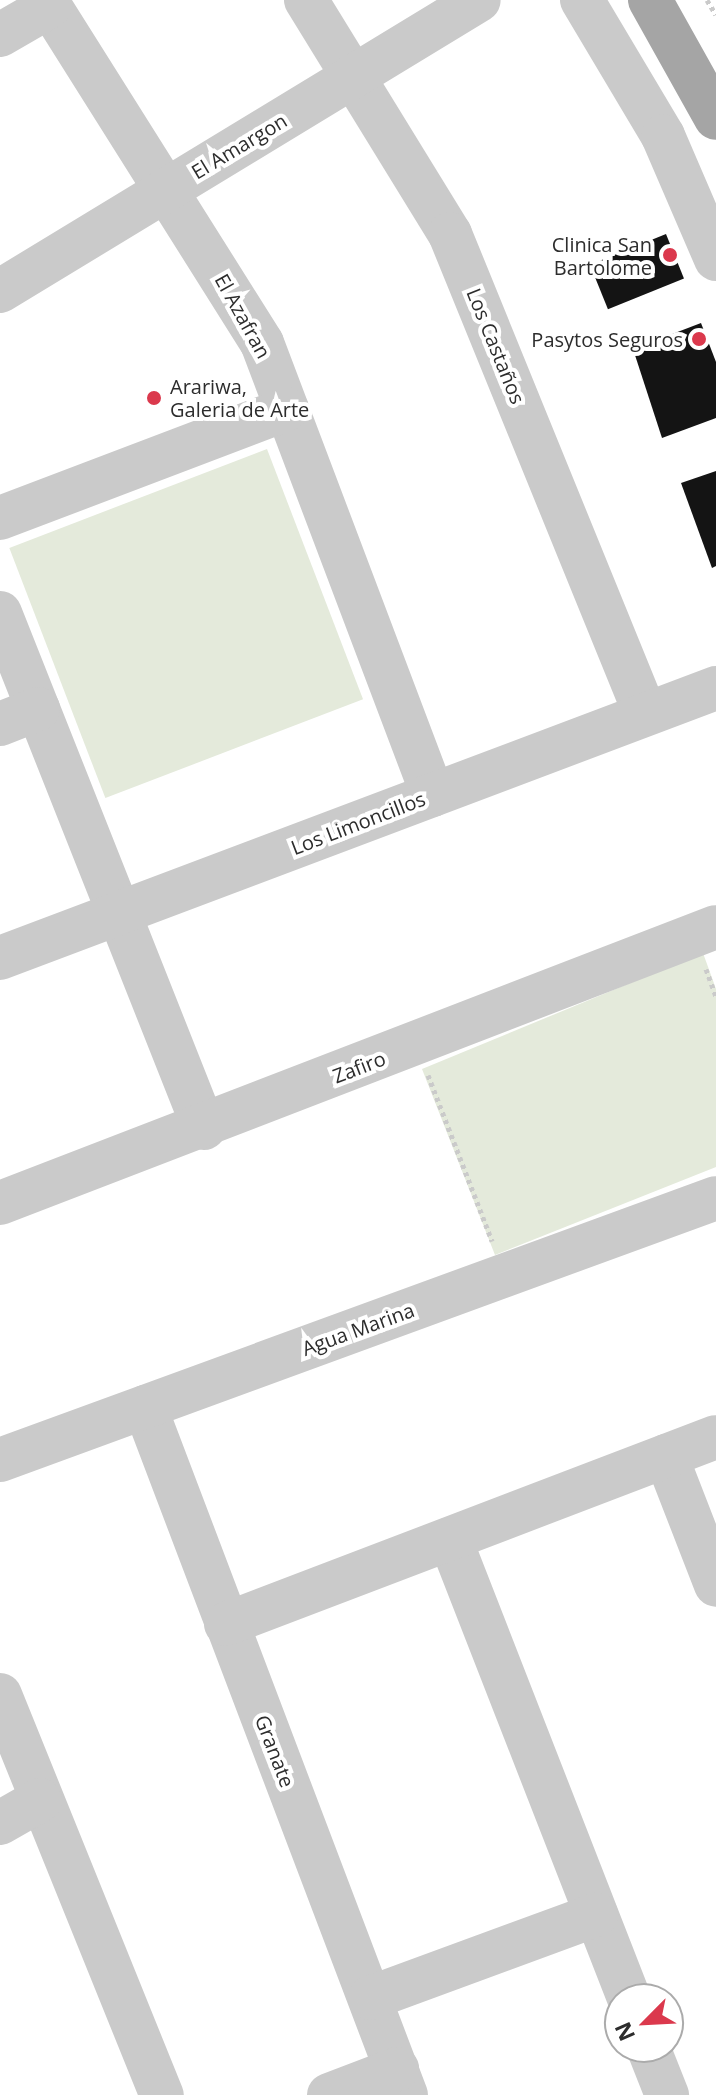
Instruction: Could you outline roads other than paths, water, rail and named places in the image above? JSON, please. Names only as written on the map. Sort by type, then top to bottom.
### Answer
[{"type":"main road","points":[[650,0],[705,68],[716,118]]},
{"type":"street","name":"Los Castaños","points":[[306,0],[450,234],[645,713]]},
{"type":"street","name":"El Amargon","points":[[0,291],[479,0]]},
{"type":"street","points":[[582,0],[663,136],[716,259]]},
{"type":"street","points":[[0,35],[48,3]]},
{"type":"street","name":"El Azafran","points":[[48,3],[169,188],[262,343],[433,795]]},
{"type":"street","points":[[0,518],[287,409]]},
{"type":"street","points":[[0,613],[19,717],[117,915],[204,1128]]},
{"type":"street","name":"Los Limoncillos","points":[[0,958],[716,688]]},
{"type":"street","name":"Zafiro","points":[[0,1203],[204,1128],[715,931]]},
{"type":"street","name":"Agua Marina","points":[[0,1460],[716,1198]]},
{"type":"street","name":"Granate","points":[[145,1407],[402,2082]]},
{"type":"street","points":[[226,1624],[716,1437]]},
{"type":"street","points":[[666,1456],[716,1585]]},
{"type":"street","points":[[450,1539],[623,1983]]},
{"type":"street","points":[[0,1695],[162,2095]]},
{"type":"street","points":[[0,1823],[40,1800]]},
{"type":"street","points":[[370,1998],[596,1915]]},
{"type":"street","points":[[654,2063],[667,2095]]},
{"type":"street","points":[[329,2095],[402,2082]]},
{"type":"place","name":"Clinica San Bartolome","points":[[670,255]]},
{"type":"place","name":"Pasytos Seguros","points":[[699,339]]},
{"type":"place","name":"Arariwa, Galeria de Arte","points":[[154,398]]}]
